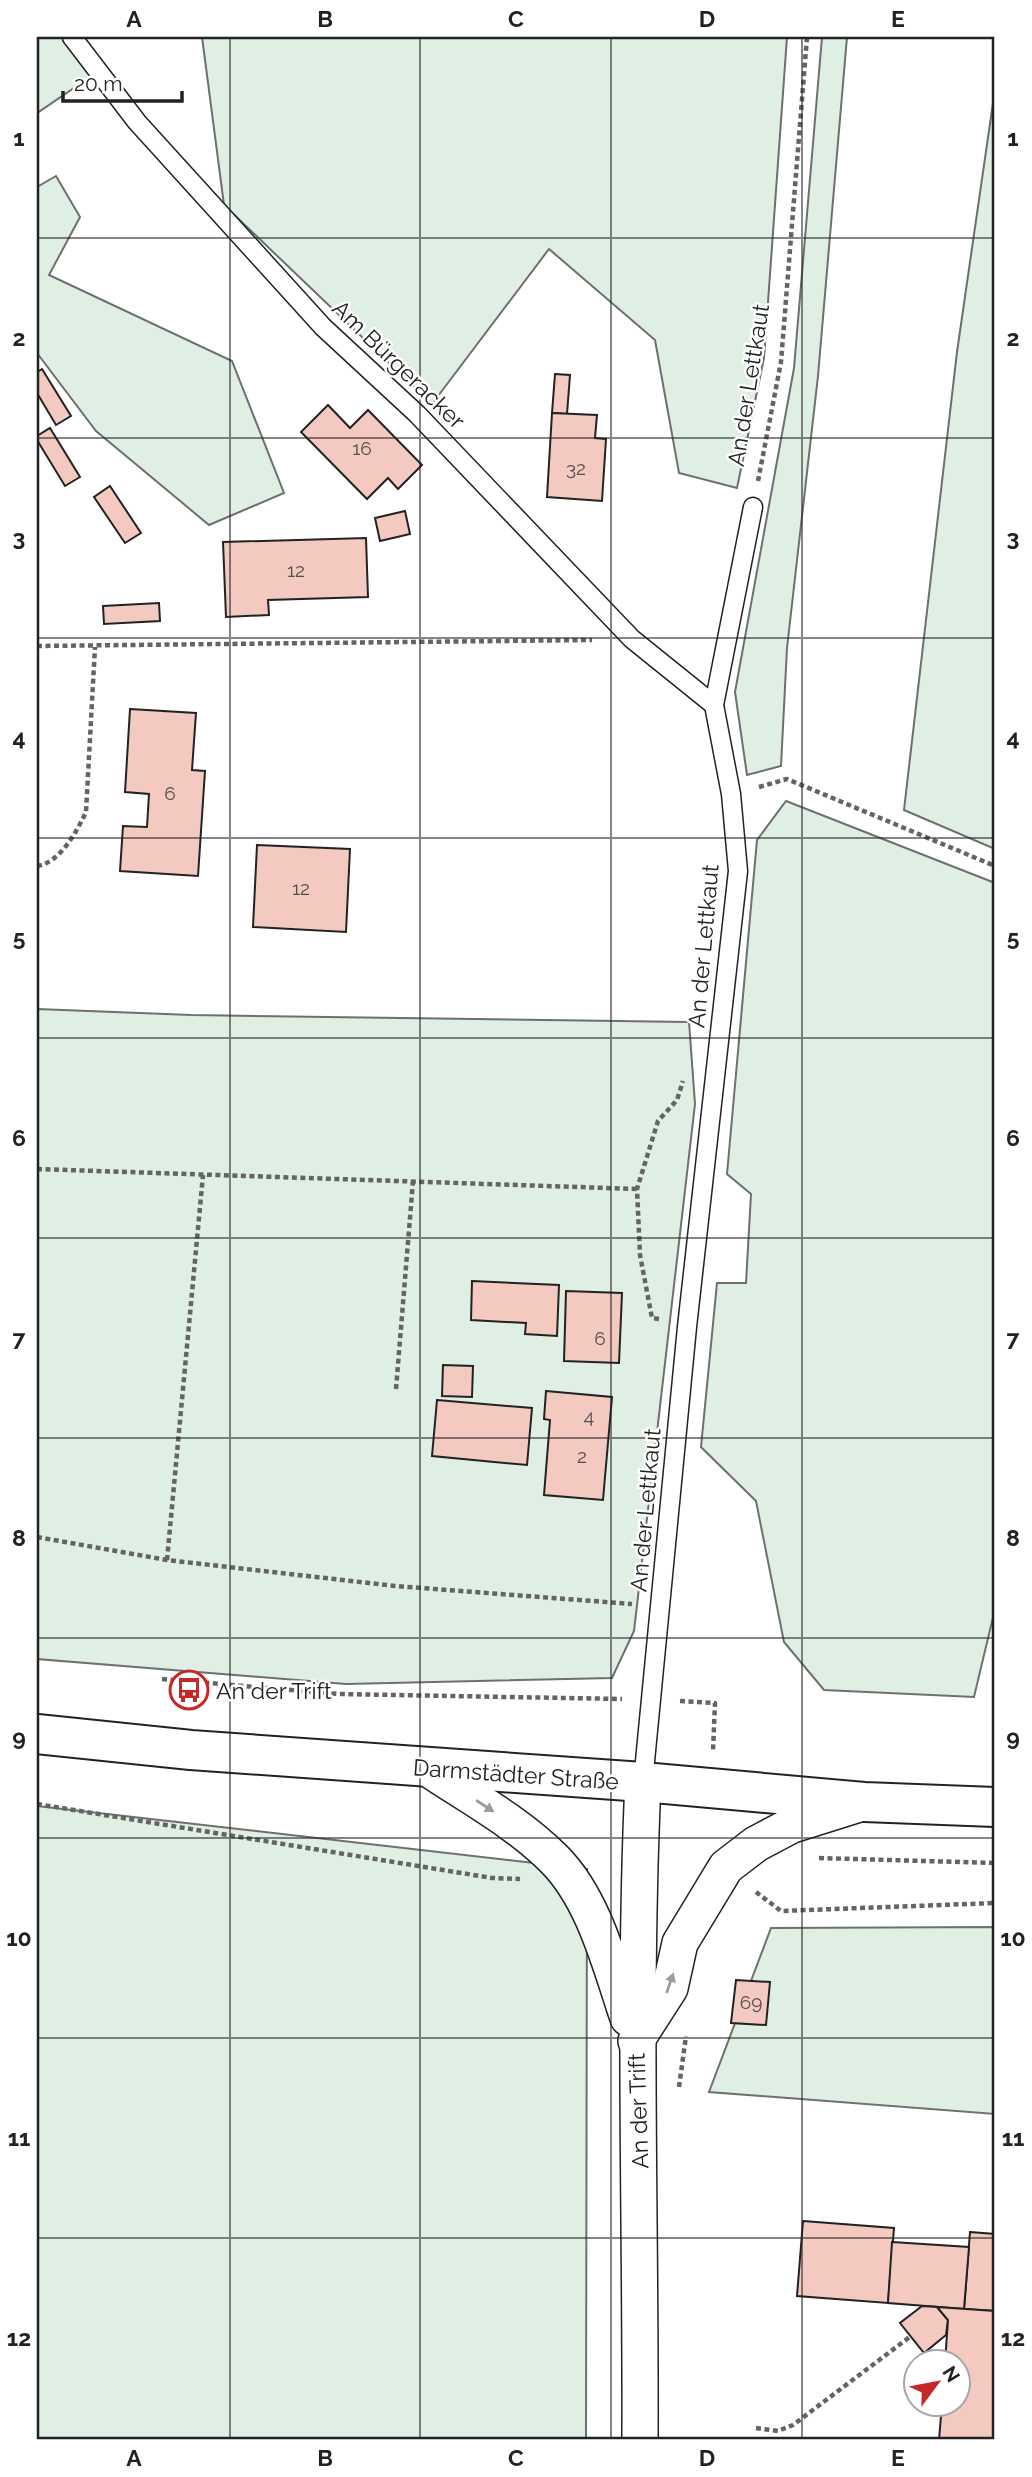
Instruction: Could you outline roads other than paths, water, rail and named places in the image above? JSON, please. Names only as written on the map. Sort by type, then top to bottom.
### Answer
[{"type":"main road","name":"Darmstädter Straße","points":[[37,1734],[427,1769],[643,1782],[864,1802],[995,1807]]},
{"type":"street","points":[[427,1769],[516,1826],[555,1860],[580,1896],[601,1942],[636,2041]]},
{"type":"street","name":"An der Trift","points":[[640,2440],[641,2199],[636,2041],[643,1782]]},
{"type":"street","points":[[636,2041],[670,1988],[680,1943],[726,1867],[757,1844],[792,1825],[864,1802]]},
{"type":"lane","name":"Am Bürgeracker","points":[[72,37],[137,122],[323,327],[484,482],[632,639],[714,705]]},
{"type":"lane","name":"An der Lettkaut","points":[[643,1782],[687,1327],[738,872],[731,794],[714,705],[753,507]]},
{"type":"place","name":"An der Trift","points":[[189,1690]]}]
